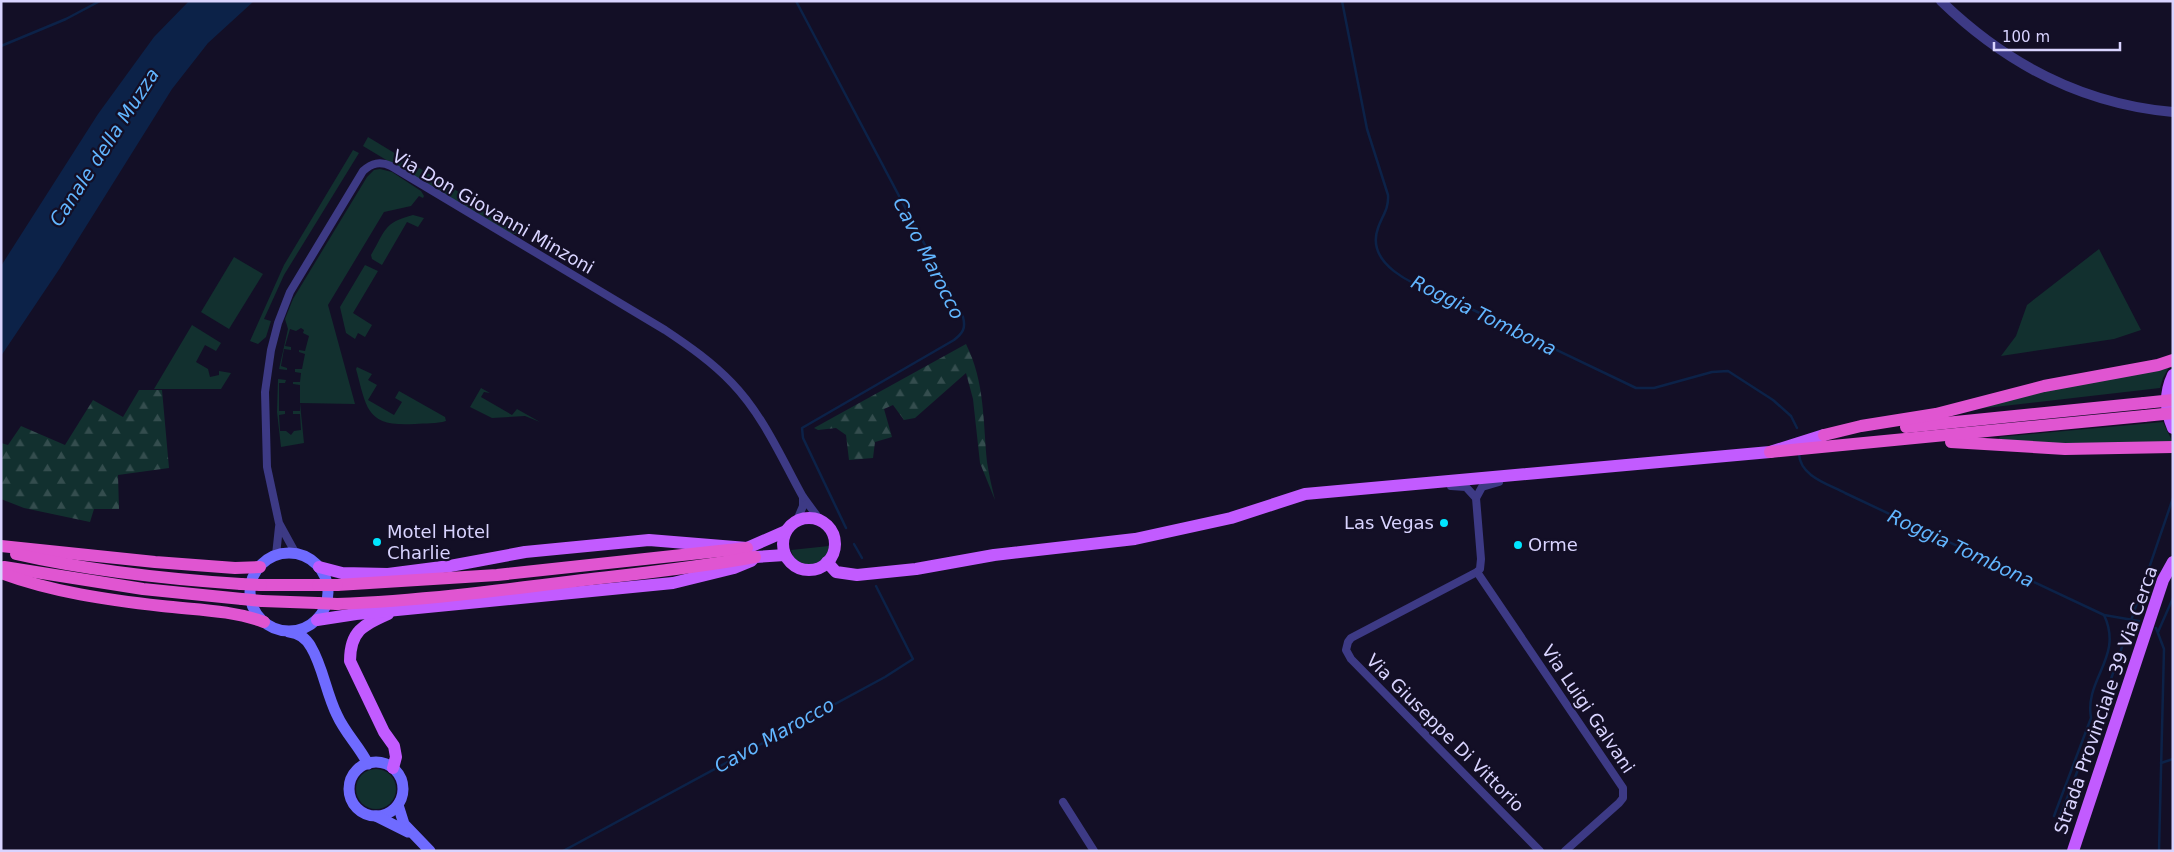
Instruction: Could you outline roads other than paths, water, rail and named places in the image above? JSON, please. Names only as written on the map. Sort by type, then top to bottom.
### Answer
[{"type":"highway","points":[[1824,435],[1861,426],[1936,414],[2044,386],[2158,365],[2173,360]]},
{"type":"highway","points":[[1770,452],[2144,409],[2173,400]]},
{"type":"highway","points":[[1824,435],[2144,409],[2173,413]]},
{"type":"highway","points":[[1801,449],[1965,441],[2065,449],[2173,447]]},
{"type":"highway","points":[[1,546],[155,562],[235,568],[260,566]]},
{"type":"highway","points":[[1,551],[44,561],[111,572],[261,585],[337,585],[497,575],[751,553]]},
{"type":"highway","points":[[1,567],[143,589],[262,601],[337,604],[369,603],[518,588],[751,553]]},
{"type":"highway","points":[[1,573],[29,584],[121,601],[243,614],[264,622]]},
{"type":"main road","points":[[2173,375],[2167,399],[2168,413],[2173,428]]},
{"type":"main road","points":[[827,562],[836,572],[851,575],[916,569],[994,555],[1135,539],[1231,518],[1304,494],[1770,452],[1824,435]]},
{"type":"main road","points":[[751,553],[786,531],[797,520],[808,517],[820,520],[829,526],[834,538],[834,553],[827,562],[818,568],[802,569],[792,564],[785,555],[782,543],[786,531]]},
{"type":"main road","points":[[319,567],[342,573],[388,574],[450,566],[525,552],[649,540],[751,553],[785,555]]},
{"type":"main road","points":[[287,631],[300,630],[315,622],[396,610],[673,584],[734,568],[751,561],[751,553]]},
{"type":"main road","points":[[313,652],[315,622],[324,610],[328,596],[326,580],[319,567],[308,558],[296,554],[276,555],[260,566],[252,578],[250,593],[252,606],[264,622],[275,629],[301,636],[313,652],[336,715],[358,744],[368,764]]},
{"type":"main road","name":"Strada Provinciale 39 Via Cerca","points":[[2074,851],[2164,580],[2173,562]]},
{"type":"main road","points":[[393,768],[396,757],[394,746],[350,662],[350,649],[358,631],[366,624],[396,610]]},
{"type":"main road","points":[[376,816],[386,814],[398,805],[402,798],[403,788],[400,777],[393,768],[383,763],[368,764],[359,768],[353,775],[349,793],[358,809],[412,834]]},
{"type":"main road","points":[[398,805],[404,824],[430,851]]},
{"type":"street","points":[[1941,1],[1994,47],[2039,74],[2088,95],[2111,102],[2173,112]]},
{"type":"street","name":"Via Don Giovanni Minzoni","points":[[276,555],[279,540],[279,523],[267,467],[265,418],[266,375],[278,323],[290,292],[363,171],[373,164],[380,163],[391,166],[657,326],[706,359],[731,382],[765,427],[804,498],[820,520]]},
{"type":"street","points":[[1477,572],[1481,564],[1476,498],[1478,490],[1487,484],[1528,480],[1544,473]]},
{"type":"street","points":[[1420,484],[1435,487],[1466,487],[1476,498]]},
{"type":"street","points":[[797,520],[804,498]]},
{"type":"street","name":"Via Don Giovanni Minzoni","points":[[279,523],[296,554]]},
{"type":"street","name":"Via Giuseppe Di Vittorio","points":[[1477,572],[1351,638],[1346,650],[1351,660],[1540,851]]},
{"type":"street","name":"Via Luigi Galvani","points":[[1477,572],[1623,788],[1623,798],[1619,803],[1565,851]]},
{"type":"street","points":[[1063,802],[1094,851]]},
{"type":"water","name":"Canale della Muzza","points":[[189,1],[254,1],[208,43],[172,89],[60,268],[1,356],[1,266],[98,114],[154,37]]},
{"type":"waterway","points":[[1,46],[66,19],[100,1]]},
{"type":"waterway","name":"Cavo Marocco","points":[[796,1],[964,321],[963,330],[954,340],[802,428],[803,438],[846,528]]},
{"type":"waterway","name":"Roggia Tombona","points":[[1342,1],[1367,129],[1388,195],[1385,212],[1378,228],[1376,241],[1378,252],[1394,271],[1417,285],[1440,294],[1636,388],[1654,388],[1712,372],[1728,371],[1773,400],[1791,416],[1797,428]]},
{"type":"waterway","name":"Roggia Tombona","points":[[1799,454],[1804,468],[1823,483],[2104,615],[2139,621]]},
{"type":"waterway","points":[[2059,819],[2097,720],[2173,498]]},
{"type":"waterway","name":"Cavo Marocco","points":[[854,544],[862,558]]},
{"type":"waterway","name":"Cavo Marocco","points":[[563,851],[885,677],[913,659],[876,586]]},
{"type":"waterway","points":[[2158,632],[2173,598]]},
{"type":"waterway","points":[[2054,816],[2091,718],[2090,704],[2093,691],[2107,656],[2109,630],[2104,615]]},
{"type":"waterway","name":"Roggia Tombona","points":[[2156,628],[2164,649],[2159,851]]},
{"type":"waterway","points":[[2161,763],[2173,759]]},
{"type":"place","name":"Las Vegas","points":[[1444,523]]},
{"type":"place","name":"Motel Hotel Charlie","points":[[377,542]]},
{"type":"place","name":"Orme","points":[[1518,545]]}]
